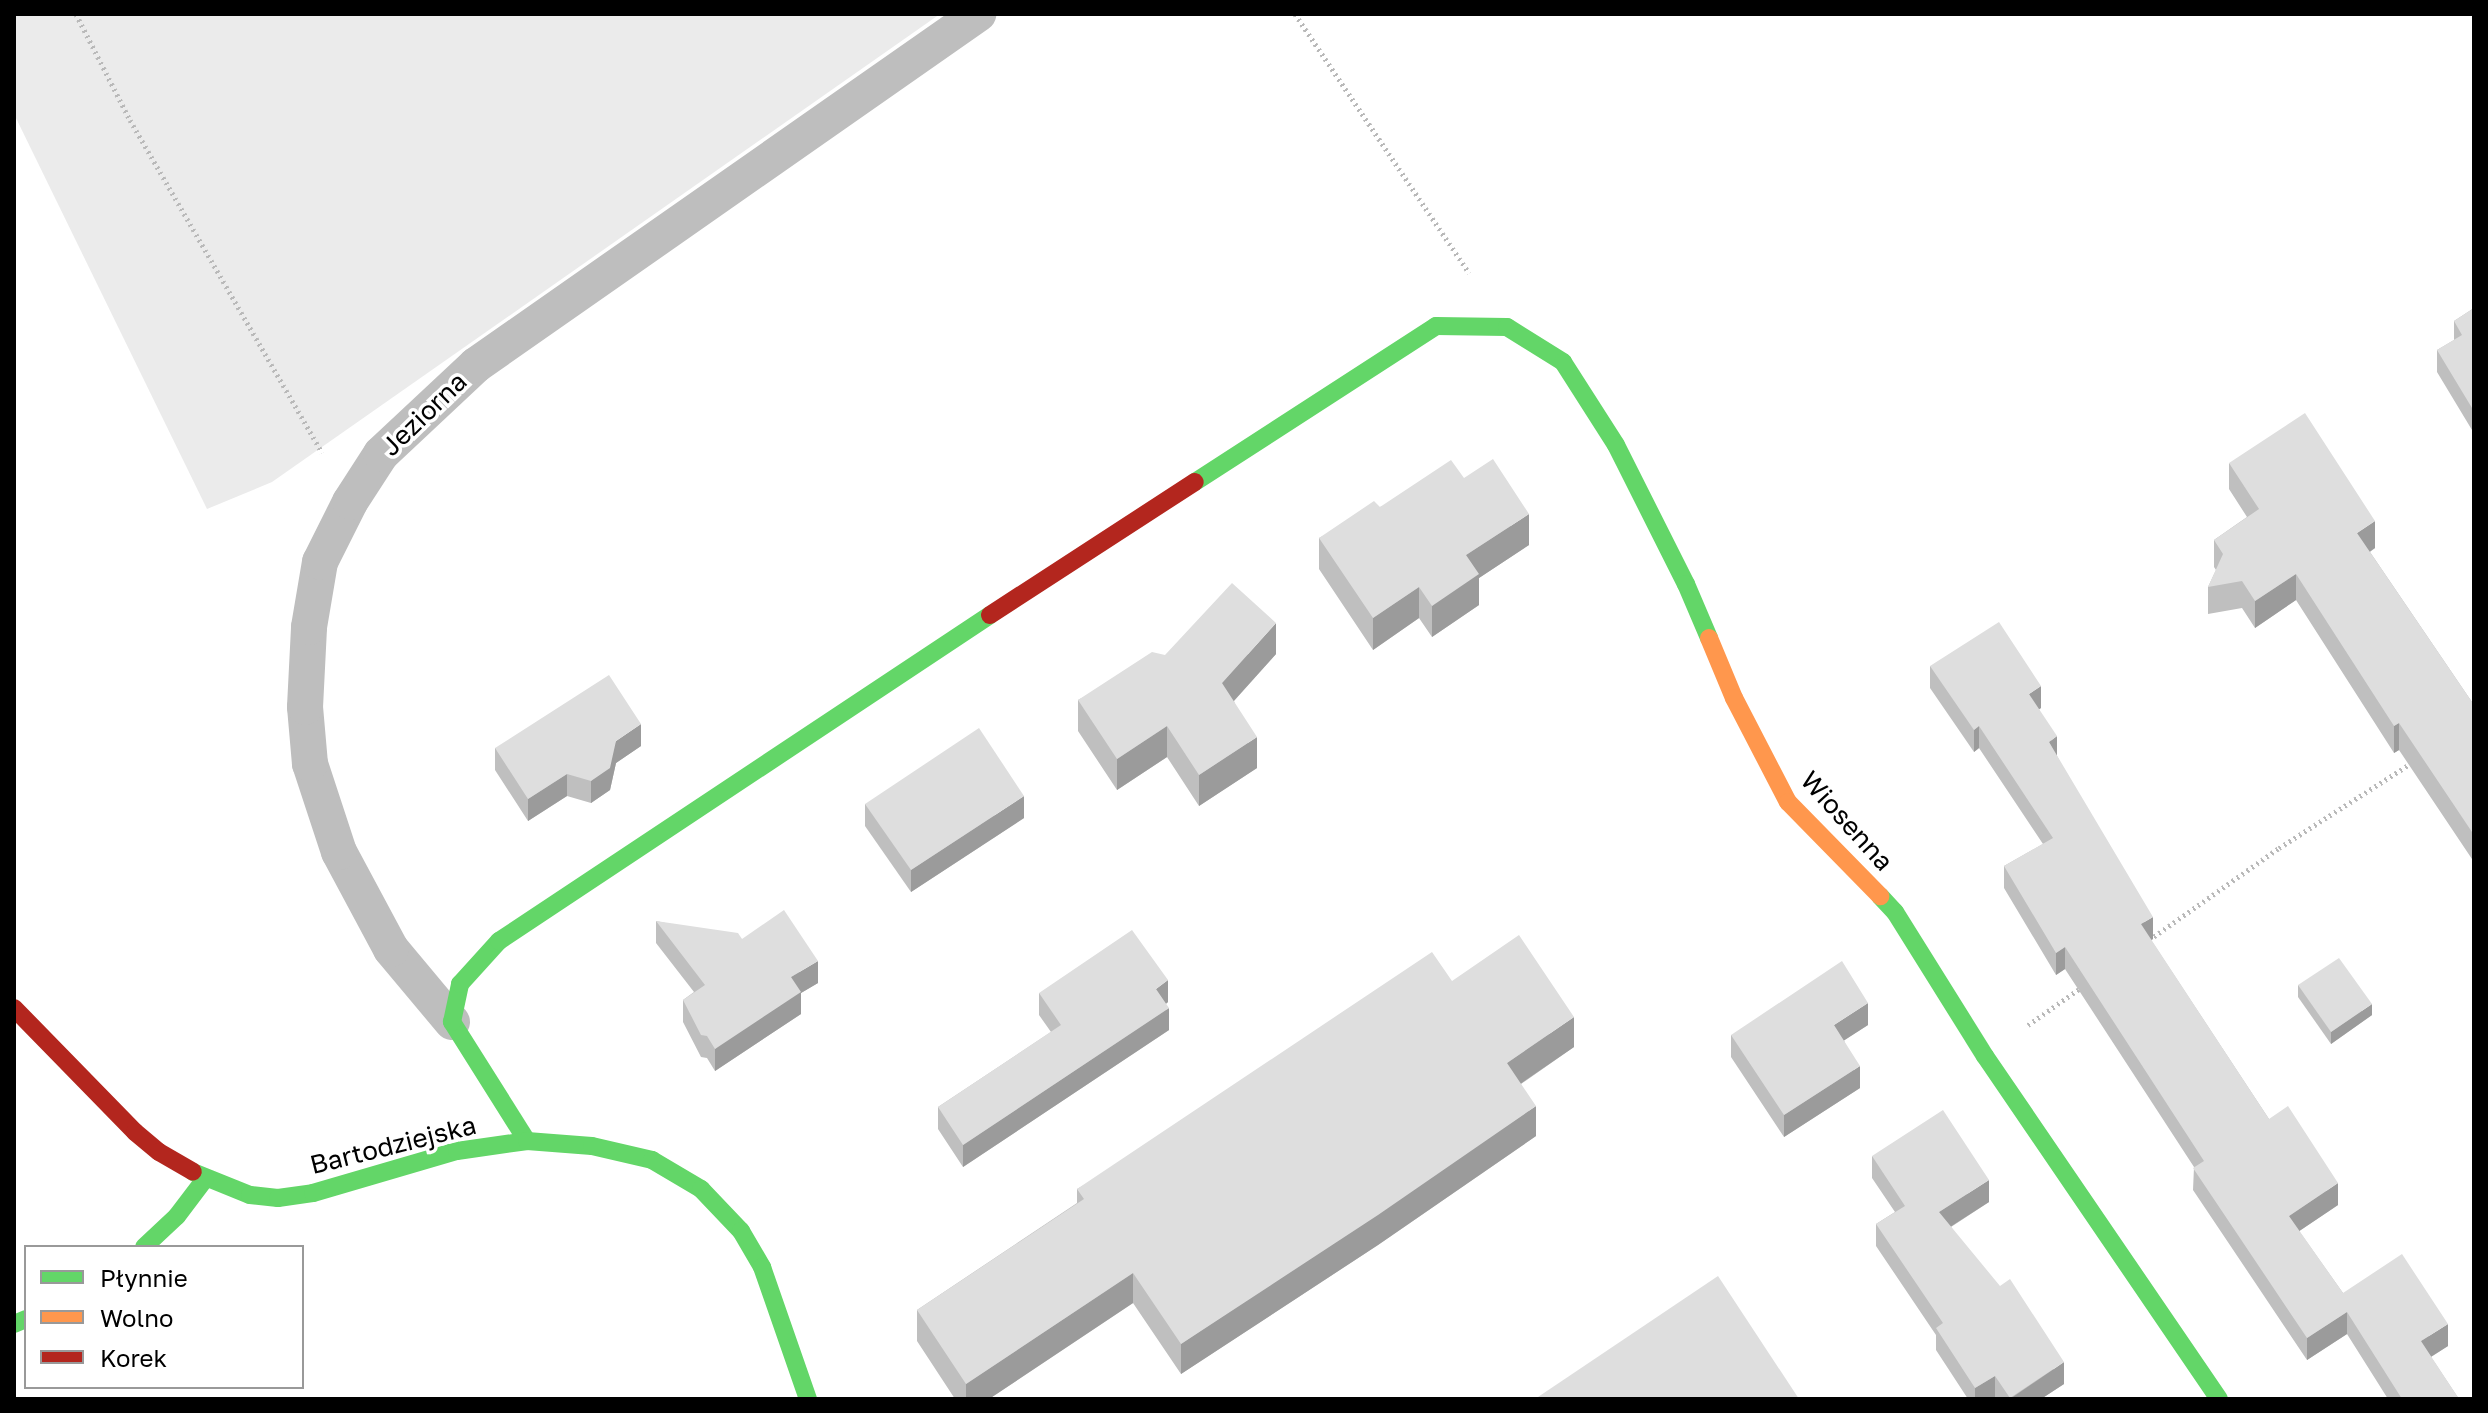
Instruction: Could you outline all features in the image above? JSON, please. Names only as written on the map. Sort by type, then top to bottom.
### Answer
[{"type":"street","points":[[527,1141],[452,1022],[460,984],[499,941],[840,712],[1436,326],[1505,327]]},
{"type":"street","name":"Wiosenna","points":[[1505,327],[1563,362],[1623,459],[1686,584],[1734,698],[1788,802],[1895,912],[1985,1056],[2219,1399]]},
{"type":"street","name":"Bartodziejska","points":[[14,1008],[135,1132],[159,1152],[205,1179],[250,1195],[278,1198],[313,1193],[457,1151],[527,1141],[592,1146],[652,1160],[684,1177],[722,1209],[741,1231],[762,1267],[808,1399]]},
{"type":"street","points":[[146,1245],[177,1216],[205,1179]]},
{"type":"lane","name":"Jeziorna","points":[[452,1022],[391,949],[339,852],[310,764],[305,707],[309,627],[320,562],[350,502],[381,454],[476,365],[978,14]]},
{"type":"path","points":[[76,14],[130,120],[350,502]]},
{"type":"path","points":[[1295,14],[1505,327]]},
{"type":"path","points":[[2138,947],[2279,848],[2422,757]]},
{"type":"path","points":[[1985,1056],[2087,983]]},
{"type":"shaded area","points":[[14,14],[940,14],[272,482],[207,509],[14,114]]},
{"type":"building","points":[[2474,308],[2472,408],[2437,350],[2462,335],[2454,321]]},
{"type":"building","points":[[2305,413],[2375,521],[2357,533],[2474,705],[2474,835],[2399,723],[2394,726],[2296,574],[2255,601],[2242,581],[2208,587],[2223,554],[2214,540],[2259,509],[2229,463]]},
{"type":"building","points":[[1493,459],[1529,514],[1466,555],[1479,574],[1432,606],[1419,587],[1373,618],[1319,538],[1374,501],[1380,507],[1451,460],[1464,478]]},
{"type":"building","points":[[1232,583],[1276,623],[1222,683],[1257,737],[1199,775],[1167,726],[1117,759],[1078,700],[1152,652],[1165,655]]},
{"type":"building","points":[[1999,622],[2041,686],[2029,694],[2057,736],[2049,742],[2153,917],[2141,924],[2269,1119],[2288,1106],[2338,1183],[2289,1216],[2343,1293],[2402,1254],[2448,1324],[2421,1341],[2459,1399],[2402,1399],[2347,1312],[2307,1338],[2193,1168],[2204,1161],[2065,947],[2056,953],[2004,866],[2053,838],[1979,726],[1974,730],[1930,666]]},
{"type":"building","points":[[609,675],[641,724],[616,741],[610,768],[591,781],[567,774],[528,799],[495,748]]},
{"type":"building","points":[[979,728],[1024,796],[911,870],[865,804]]},
{"type":"building","points":[[784,910],[818,961],[791,977],[801,992],[715,1049],[707,1036],[701,1035],[683,1000],[705,985],[656,921],[738,933],[742,939]]},
{"type":"building","points":[[1132,930],[1168,980],[1156,989],[1169,1008],[963,1145],[938,1107],[1061,1025],[1039,993]]},
{"type":"building","points":[[1519,935],[1574,1017],[1507,1063],[1536,1106],[1378,1215],[1181,1344],[1133,1273],[966,1384],[917,1310],[1084,1199],[1077,1189],[1432,952],[1452,981]]},
{"type":"building","points":[[2339,958],[2372,1004],[2331,1032],[2298,985]]},
{"type":"building","points":[[1842,961],[1868,1003],[1834,1025],[1860,1066],[1784,1115],[1731,1035]]},
{"type":"building","points":[[1943,1110],[1989,1180],[1939,1212],[2000,1286],[2010,1279],[2064,1362],[2010,1398],[1995,1376],[1975,1388],[1936,1328],[1943,1323],[1876,1224],[1905,1206],[1872,1156]]},
{"type":"building","points":[[1718,1276],[1799,1399],[1535,1399]]},
{"type":"traffic: fast","points":[[1195,482],[1436,326],[1507,327],[1563,362],[1616,445],[1686,584],[1709,638]]},
{"type":"traffic: fast","points":[[527,1141],[452,1022],[460,984],[499,941],[990,615]]},
{"type":"traffic: fast","points":[[1880,896],[1895,912],[1985,1056],[2219,1399]]},
{"type":"traffic: fast","points":[[193,1172],[250,1195],[278,1198],[313,1193],[457,1151],[527,1141],[592,1146],[652,1160],[701,1189],[741,1231],[762,1267],[808,1399]]},
{"type":"traffic: fast","points":[[146,1245],[177,1216],[205,1179]]},
{"type":"traffic: fast","points":[[14,1324],[24,1320]]},
{"type":"traffic: slow","points":[[1709,638],[1734,698],[1788,802],[1880,896]]},
{"type":"traffic: jam","points":[[990,615],[1195,482]]},
{"type":"traffic: jam","points":[[14,1008],[135,1132],[159,1152],[193,1172]]}]
